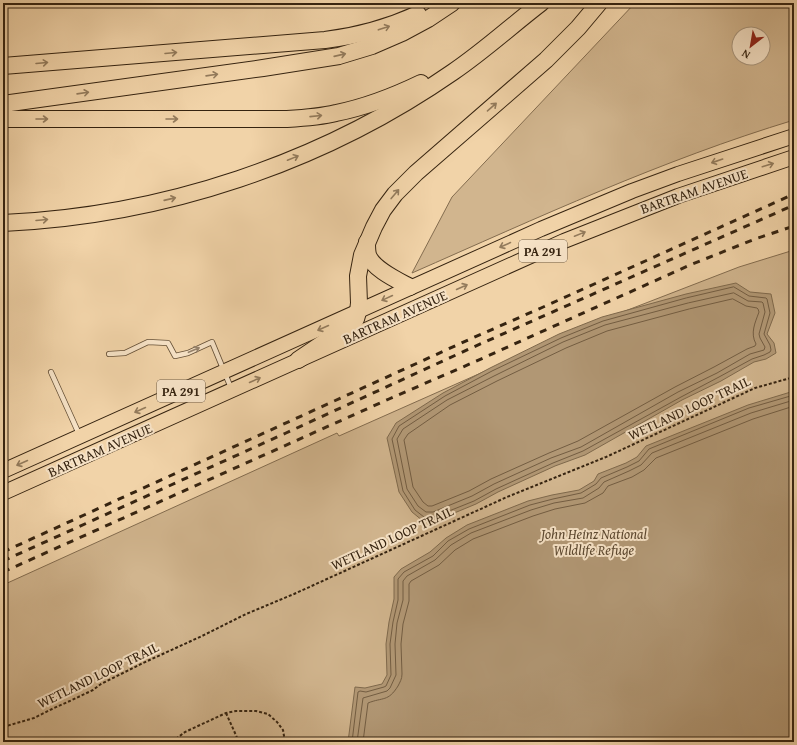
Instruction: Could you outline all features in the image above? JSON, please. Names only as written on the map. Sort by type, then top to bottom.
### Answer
[{"type":"highway","points":[[3,66],[309,42],[340,38],[374,31],[393,25],[439,3]]},
{"type":"highway","points":[[3,104],[339,56],[372,46],[402,33],[428,19],[452,3]]},
{"type":"highway","points":[[3,222],[70,217],[148,204],[238,179],[290,160],[337,139],[404,104],[471,60],[541,3]]},
{"type":"highway","points":[[298,360],[356,319],[359,296],[358,276],[362,255],[383,210],[400,188],[558,49],[599,3]]},
{"type":"highway","points":[[3,120],[287,119],[337,113],[383,100],[428,79],[483,42],[515,23]]},
{"type":"highway","points":[[368,240],[368,255],[375,264],[384,272],[410,287]]},
{"type":"main road","name":"BARTRAM AVENUE","points":[[3,471],[541,229],[632,191],[686,171],[794,136]]},
{"type":"main road","name":"BARTRAM AVENUE","points":[[3,493],[564,241],[678,196],[794,157]]},
{"type":"lane","points":[[109,354],[125,353],[148,342],[168,343],[174,356],[188,353],[212,342],[231,390]]},
{"type":"lane","points":[[51,372],[80,437]]},
{"type":"path","name":"WETLAND LOOP TRAIL","points":[[3,727],[34,718],[93,690],[143,662],[175,649],[246,614],[294,594],[507,497],[606,457],[755,388],[794,378]]},
{"type":"path","points":[[172,742],[185,732],[226,713],[236,711],[256,711],[268,714],[278,722],[283,730],[285,742]]},
{"type":"path","points":[[226,713],[239,742]]},
{"type":"green space","points":[[635,3],[794,3],[794,120],[648,171],[412,273],[452,197]]},
{"type":"green space","name":"John Heinz National Wildlife Refuge","points":[[794,250],[794,742],[3,742],[3,585],[337,433],[339,436],[589,325],[739,267]]},
{"type":"water","points":[[736,283],[750,292],[771,294],[775,313],[767,334],[774,343],[776,353],[766,359],[754,362],[721,381],[682,400],[585,455],[555,466],[498,492],[476,504],[435,521],[423,521],[412,512],[399,492],[387,438],[396,423],[443,393],[559,334],[602,317],[686,294]]},
{"type":"water","points":[[794,391],[794,742],[348,742],[355,687],[365,688],[382,684],[387,675],[386,644],[394,599],[394,577],[401,569],[430,552],[446,538],[467,525],[528,501],[579,490],[594,481],[598,474],[637,457],[646,446],[748,405]]},
{"type":"railway","points":[[3,552],[468,340],[794,194]]},
{"type":"railway","points":[[3,561],[469,349],[794,205]]},
{"type":"railway","points":[[3,572],[690,265],[755,239],[794,226]]}]
